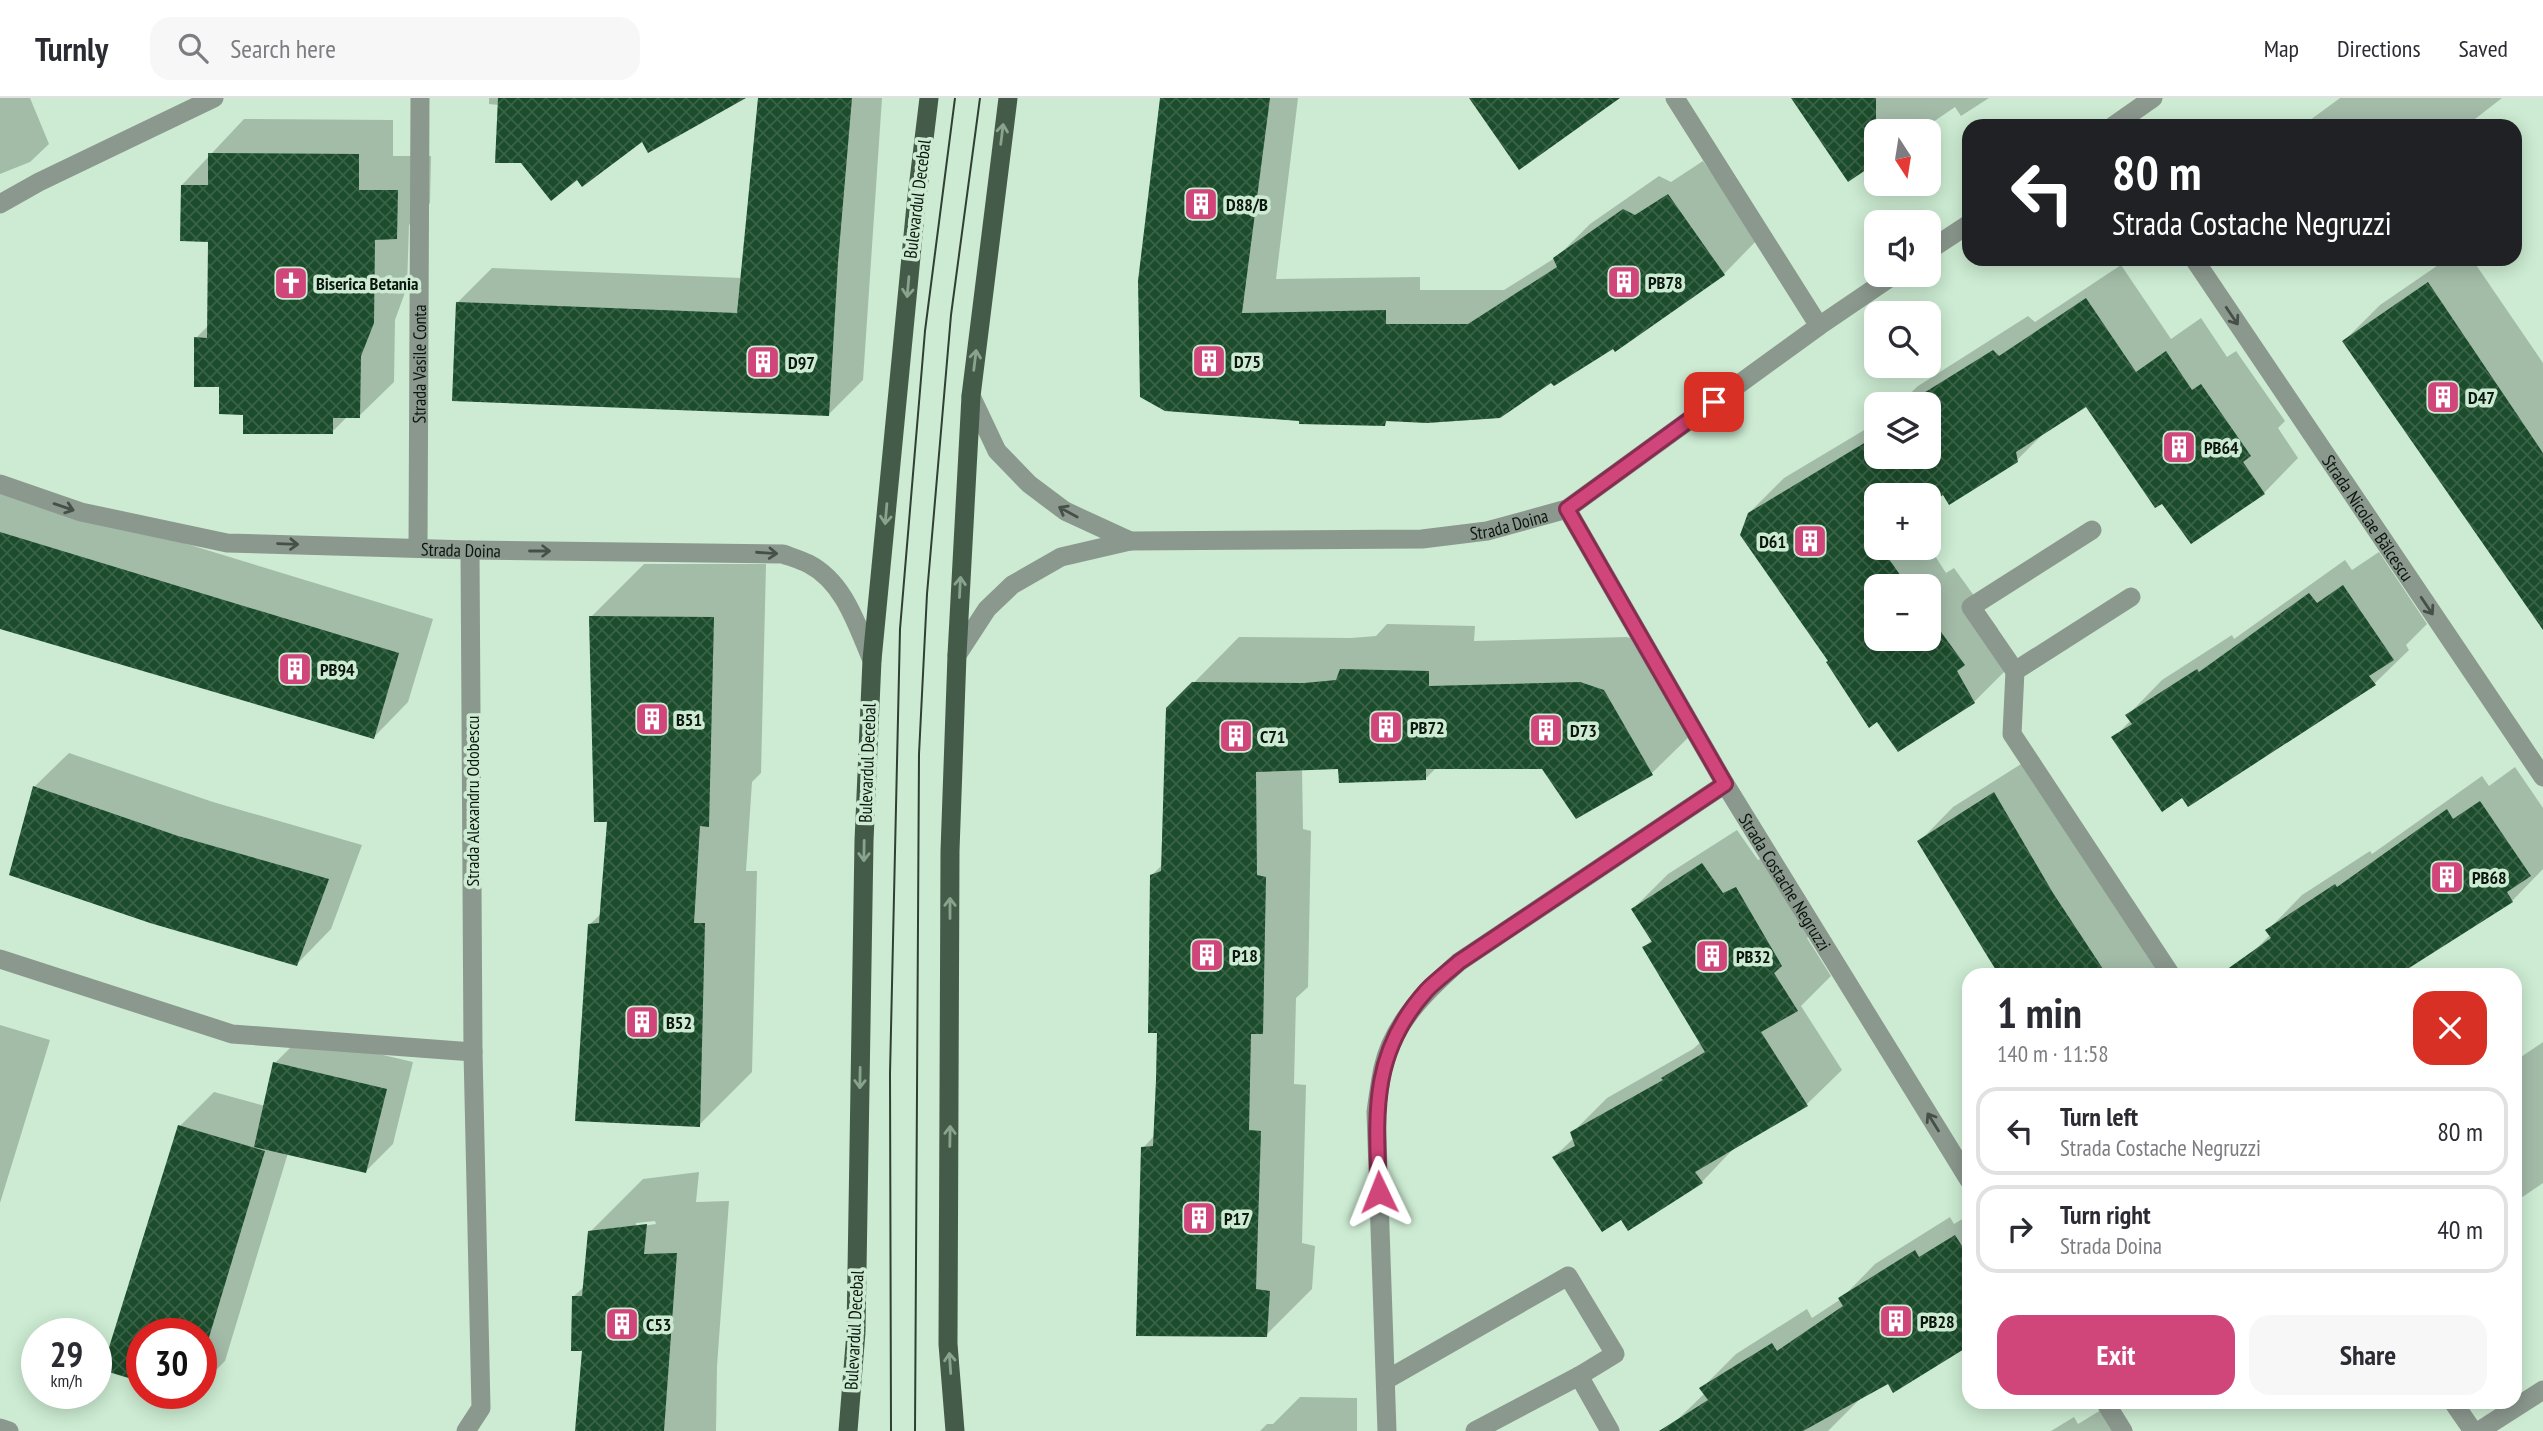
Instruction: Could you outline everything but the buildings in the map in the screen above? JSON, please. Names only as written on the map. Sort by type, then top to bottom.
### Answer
[{"type":"main road","name":"Bulevardul Decebal","points":[[848,1431],[856,1332],[864,841],[872,660],[915,205],[929,98]]},
{"type":"main road","points":[[955,1431],[948,1344],[950,851],[957,655],[971,396],[1008,98]]},
{"type":"street","points":[[0,204],[38,182],[214,98]]},
{"type":"street","name":"Strada Vasile Conta","points":[[418,548],[421,98]]},
{"type":"street","points":[[1675,98],[1818,326]]},
{"type":"street","points":[[2123,119],[2153,98]]},
{"type":"street","points":[[1941,242],[1962,229]]},
{"type":"street","name":"Strada Nicolae Bălcescu","points":[[2198,266],[2543,777]]},
{"type":"street","name":"Strada Doina","points":[[1130,541],[1422,538],[1487,531],[1567,509],[1818,326],[1876,287]]},
{"type":"street","points":[[971,396],[998,451],[1029,484],[1065,511],[1130,541]]},
{"type":"street","name":"Strada Doina","points":[[0,484],[81,512],[227,543],[470,550],[783,554],[810,565],[832,581],[848,605],[872,660]]},
{"type":"street","name":"Strada Costache Negruzzi","points":[[1567,509],[1725,784],[1962,1169]]},
{"type":"street","points":[[2092,530],[1971,607],[2015,671],[2012,734],[2166,968]]},
{"type":"street","points":[[957,655],[986,608],[1012,585],[1061,557],[1130,541]]},
{"type":"street","name":"Strada Alexandru Odobescu","points":[[466,1431],[481,1408],[473,1052],[470,550]]},
{"type":"street","points":[[2015,671],[2131,597]]},
{"type":"street","points":[[1387,1431],[1376,1112],[1383,1066],[1397,1031],[1427,990],[1459,962],[1725,784]]},
{"type":"street","points":[[0,959],[232,1034],[473,1052]]},
{"type":"street","points":[[1386,1380],[1568,1276],[1615,1354],[1475,1431]]},
{"type":"street","points":[[1579,1376],[1610,1431]]},
{"type":"street","points":[[2522,1403],[2543,1390]]},
{"type":"street","points":[[2109,1409],[2123,1431]]},
{"type":"street","points":[[2458,1409],[2473,1431]]},
{"type":"street","points":[[2479,1431],[2513,1409]]},
{"type":"street","points":[[0,1428],[9,1431]]},
{"type":"tram line","points":[[891,1431],[890,1074],[900,629],[925,331],[955,98]]},
{"type":"tram line","points":[[915,1431],[919,754],[927,594],[951,315],[980,98]]},
{"type":"place","name":"D88/B","points":[[1201,204]]},
{"type":"place","name":"PB78","points":[[1624,282]]},
{"type":"place","name":"Biserica Betania","points":[[291,283]]},
{"type":"place","name":"D75","points":[[1209,361]]},
{"type":"place","name":"D97","points":[[763,362]]},
{"type":"place","name":"D47","points":[[2443,397]]},
{"type":"place","name":"PB64","points":[[2179,447]]},
{"type":"place","name":"D61","points":[[1810,541]]},
{"type":"place","name":"PB94","points":[[295,669]]},
{"type":"place","name":"B51","points":[[652,719]]},
{"type":"place","name":"PB72","points":[[1386,727]]},
{"type":"place","name":"D73","points":[[1546,730]]},
{"type":"place","name":"C71","points":[[1236,736]]},
{"type":"place","name":"PB68","points":[[2447,877]]},
{"type":"place","name":"P18","points":[[1207,955]]},
{"type":"place","name":"PB32","points":[[1712,956]]},
{"type":"place","name":"B52","points":[[642,1022]]},
{"type":"place","name":"P17","points":[[1199,1218]]},
{"type":"place","name":"PB28","points":[[1896,1321]]},
{"type":"place","name":"C53","points":[[622,1324]]},
{"type":"route","points":[[1379,1192],[1376,1112],[1383,1066],[1397,1031],[1427,990],[1459,962],[1725,784],[1567,509],[1714,402]]}]
